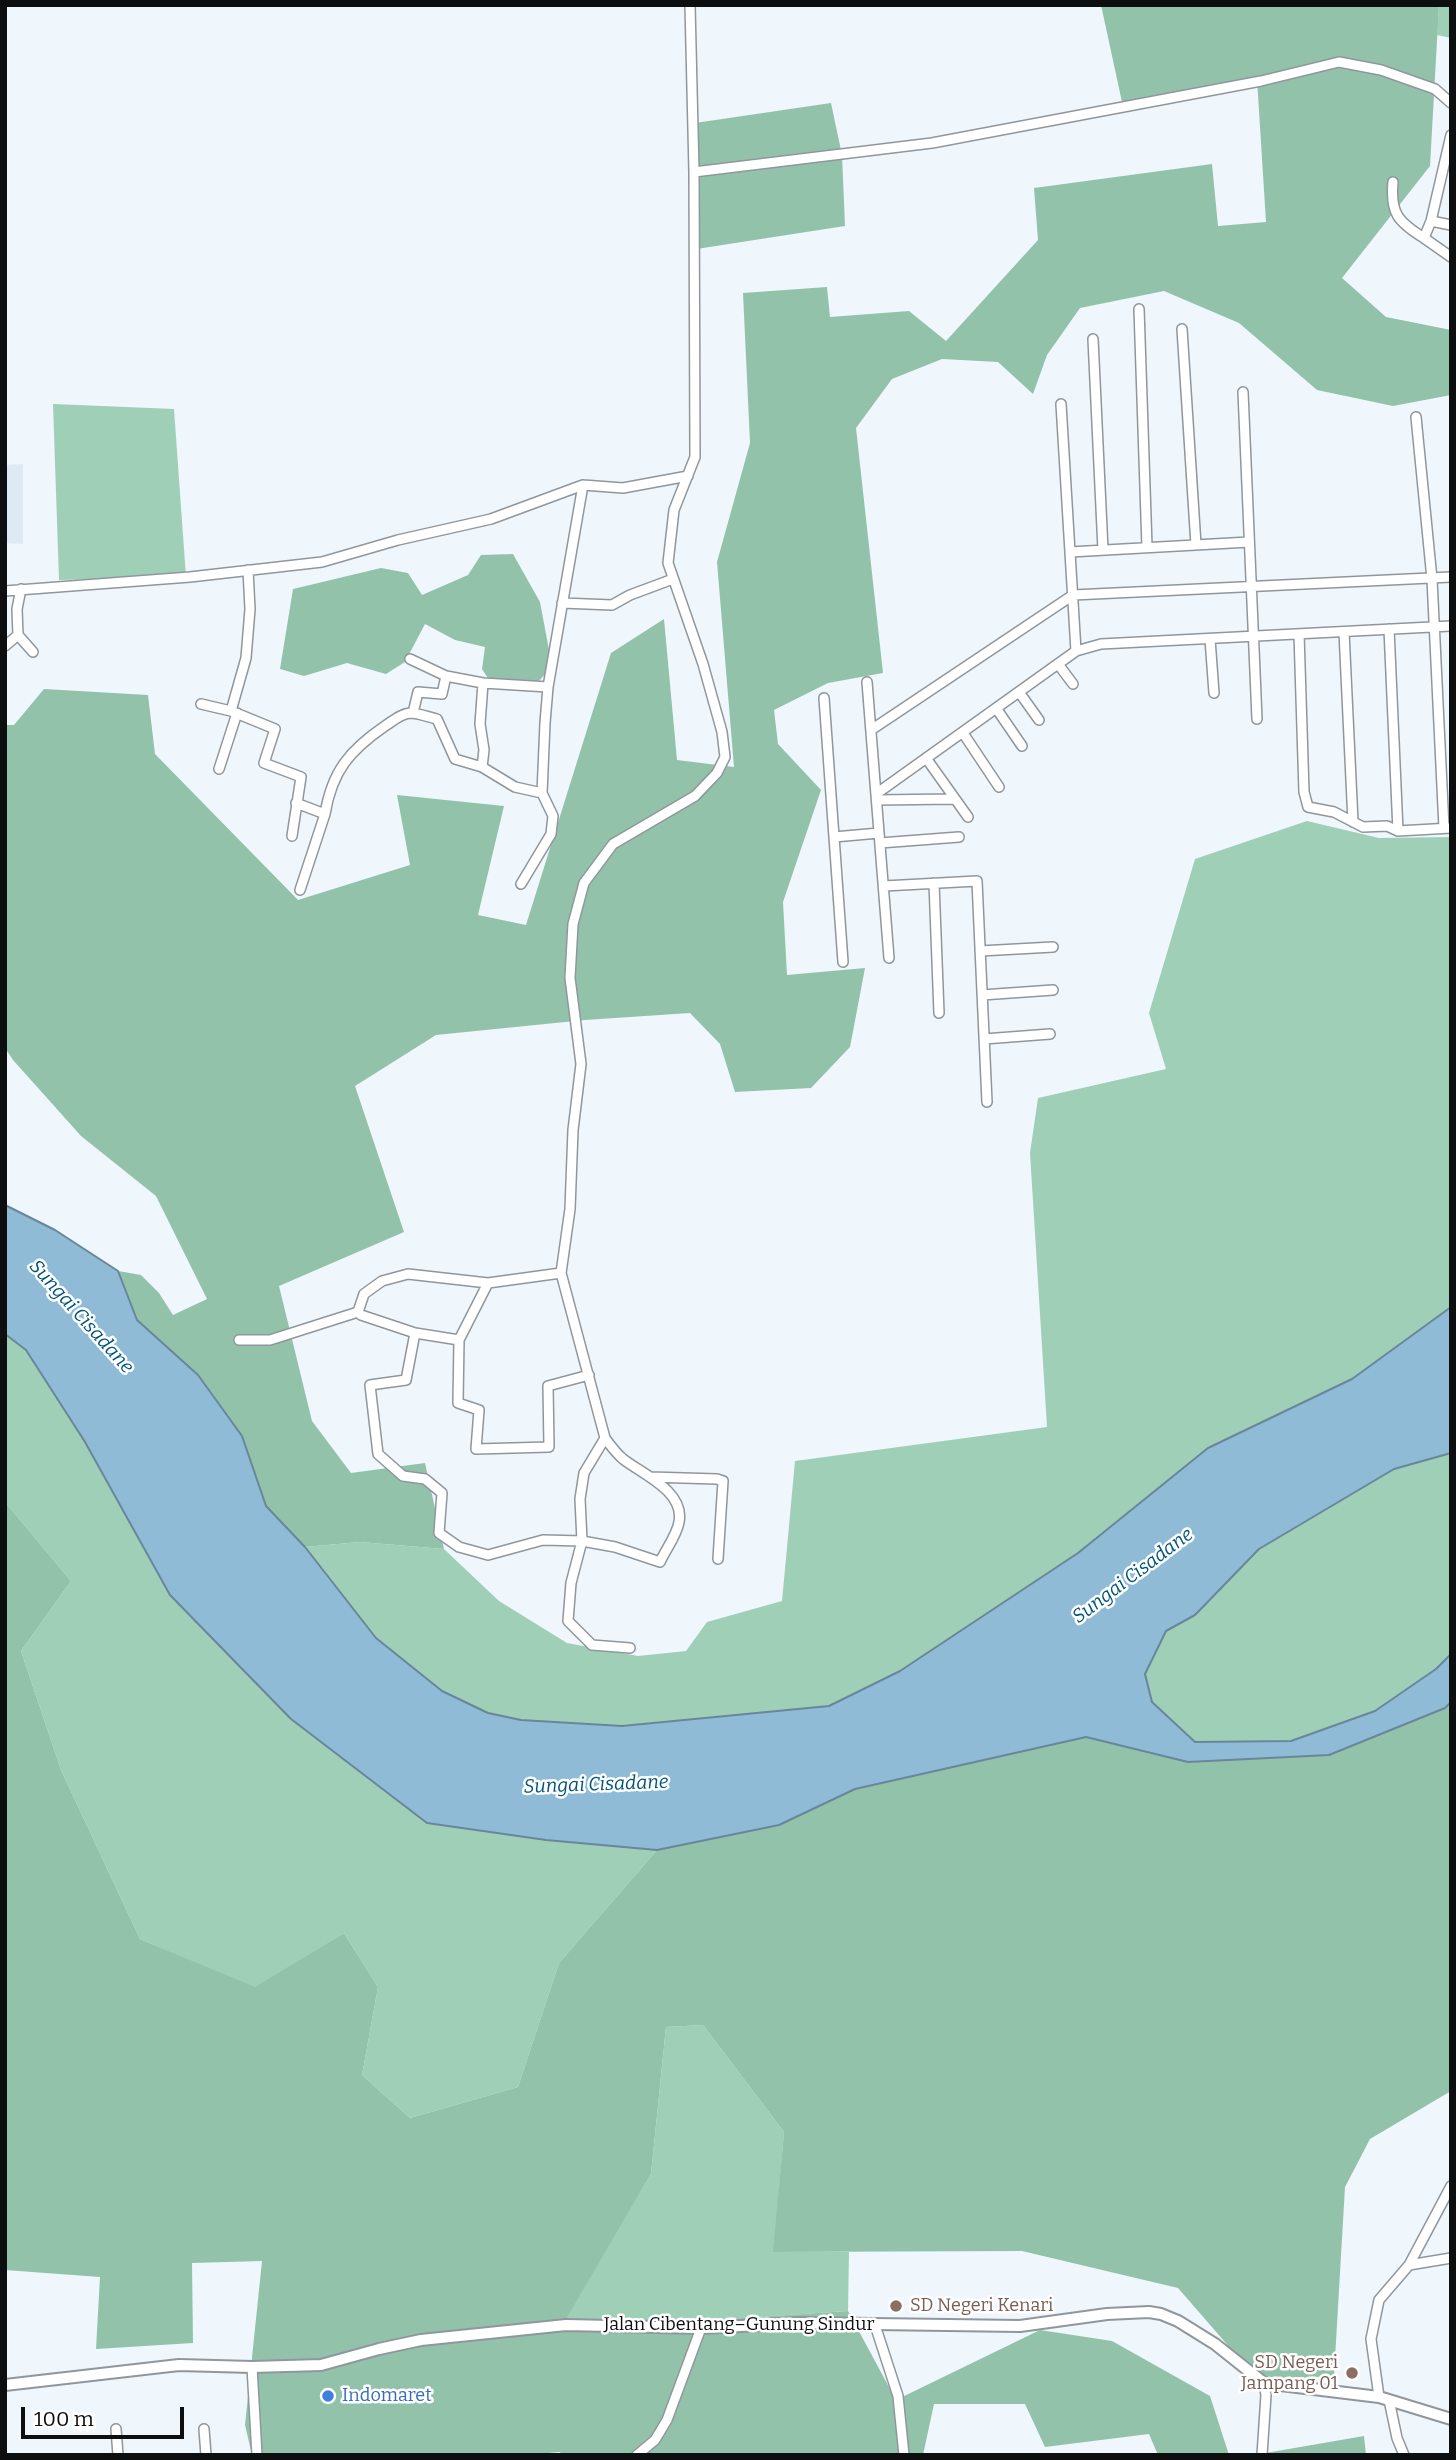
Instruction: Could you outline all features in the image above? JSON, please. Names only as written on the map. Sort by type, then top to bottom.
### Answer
[{"type":"street","points":[[415,1333],[406,1380],[370,1385],[378,1454],[403,1476],[425,1479],[442,1493],[439,1533],[459,1547],[488,1555],[543,1539],[582,1541],[615,1547],[660,1562],[679,1523],[679,1514],[672,1496],[621,1457],[605,1438],[561,1273],[570,1209],[573,1130],[581,1064],[570,978],[576,905],[584,883],[613,844],[695,796],[717,773],[725,757],[722,732],[703,664],[668,563],[674,510],[695,457],[694,172],[690,5]]},
{"type":"street","points":[[694,172],[932,144],[1261,81],[1339,62],[1381,70],[1435,89],[1451,103]]},
{"type":"street","points":[[1424,237],[1431,221],[1451,135]]},
{"type":"street","points":[[1393,182],[1391,202],[1401,222],[1451,257]]},
{"type":"street","points":[[1431,221],[1451,225]]},
{"type":"street","points":[[1139,309],[1147,547]]},
{"type":"street","points":[[1182,329],[1196,545]]},
{"type":"street","points":[[1093,339],[1103,550]]},
{"type":"street","points":[[1243,392],[1257,719]]},
{"type":"street","points":[[1061,404],[1076,651]]},
{"type":"street","points":[[1299,634],[1308,807],[1335,812],[1363,827],[1387,826],[1398,831],[1448,828],[1432,579],[1416,417]]},
{"type":"street","points":[[5,591],[322,562],[398,540],[491,519],[583,485],[623,488],[688,476]]},
{"type":"street","points":[[520,884],[551,834],[553,816],[542,793],[548,687],[583,485]]},
{"type":"street","points":[[1070,552],[1249,542]]},
{"type":"street","points":[[219,769],[246,658],[250,609],[248,569]]},
{"type":"street","points":[[871,730],[1073,595],[1451,577]]},
{"type":"street","points":[[562,603],[612,605],[629,595],[673,579]]},
{"type":"street","points":[[21,589],[17,609],[18,635],[33,652]]},
{"type":"street","points":[[876,797],[1076,651],[1101,644],[1451,626]]},
{"type":"street","points":[[1389,629],[1398,831]]},
{"type":"street","points":[[1344,632],[1353,822]]},
{"type":"street","points":[[5,646],[18,635]]},
{"type":"street","points":[[1210,639],[1213,694]]},
{"type":"street","points":[[410,659],[446,676],[483,683],[548,687]]},
{"type":"street","points":[[1058,664],[1073,684]]},
{"type":"street","points":[[413,713],[418,692],[442,694],[446,676]]},
{"type":"street","points":[[867,681],[889,958]]},
{"type":"street","points":[[482,766],[484,750],[480,724],[483,683]]},
{"type":"street","points":[[1019,692],[1039,720]]},
{"type":"street","points":[[824,698],[843,962]]},
{"type":"street","points":[[201,704],[234,712],[275,729],[264,763],[301,778],[292,835]]},
{"type":"street","points":[[996,708],[1022,746]]},
{"type":"street","points":[[300,890],[325,814],[329,790],[344,762],[360,743],[402,715],[413,713],[437,719],[455,759],[482,766],[516,788],[542,793]]},
{"type":"street","points":[[962,733],[999,786]]},
{"type":"street","points":[[926,758],[968,817]]},
{"type":"street","points":[[876,797],[953,799]]},
{"type":"street","points":[[296,803],[325,814]]},
{"type":"street","points":[[834,837],[959,837]]},
{"type":"street","points":[[884,886],[977,881],[987,1102]]},
{"type":"street","points":[[934,883],[939,1013]]},
{"type":"street","points":[[980,951],[1053,947]]},
{"type":"street","points":[[982,995],[1053,990]]},
{"type":"street","points":[[984,1039],[1050,1034]]},
{"type":"street","points":[[358,1312],[364,1294],[382,1281],[408,1274],[488,1283],[561,1273]]},
{"type":"street","points":[[488,1283],[459,1340],[458,1403],[479,1410],[476,1449],[549,1447],[548,1386],[589,1375]]},
{"type":"street","points":[[358,1312],[415,1333],[459,1340]]},
{"type":"street","points":[[239,1340],[270,1340],[358,1312]]},
{"type":"street","points":[[605,1438],[584,1473],[580,1499],[582,1541],[571,1583],[568,1621],[592,1645],[629,1648]]},
{"type":"street","points":[[649,1477],[723,1481],[718,1559]]},
{"type":"street","points":[[1404,2455],[1384,2399],[1371,2339],[1379,2300],[1409,2265],[1451,2186]]},
{"type":"street","points":[[1409,2265],[1451,2258]]},
{"type":"street","name":"Jalan Cibentang–Gunung Sindur","points":[[5,2385],[179,2365],[321,2365],[421,2340],[566,2325],[701,2328],[801,2323],[1020,2326],[1108,2314],[1161,2314],[1178,2321],[1216,2344],[1264,2383]]},
{"type":"street","points":[[875,2325],[898,2396],[904,2455]]},
{"type":"street","points":[[637,2455],[655,2440],[667,2420],[701,2328]]},
{"type":"street","points":[[252,2367],[257,2455]]},
{"type":"street","points":[[1262,2455],[1266,2395],[1264,2383],[1384,2399],[1451,2418]]},
{"type":"street","points":[[116,2429],[118,2455]]},
{"type":"street","points":[[204,2430],[206,2455]]},
{"type":"shaded area","points":[[23,464],[23,544],[5,543],[5,465]]},
{"type":"green space","points":[[1101,5],[1439,5],[1430,166],[1342,278],[1386,317],[1451,330],[1451,395],[1393,406],[1317,390],[1239,323],[1164,291],[1080,308],[1047,355],[1033,394],[998,362],[942,359],[892,379],[856,428],[883,673],[828,683],[774,710],[778,744],[821,790],[783,902],[787,975],[865,968],[850,1047],[811,1088],[735,1092],[720,1044],[690,1013],[585,1020],[436,1035],[355,1086],[404,1232],[279,1286],[312,1421],[351,1473],[425,1463],[444,1549],[360,1542],[305,1547],[266,1506],[242,1436],[198,1375],[137,1320],[118,1271],[141,1275],[159,1293],[173,1315],[207,1299],[156,1196],[81,1136],[5,1048],[5,725],[14,725],[44,689],[148,695],[155,754],[298,900],[410,865],[397,795],[504,806],[478,915],[526,925],[611,653],[664,619],[677,760],[734,767],[717,562],[750,443],[743,293],[827,287],[830,317],[909,311],[946,341],[1038,240],[1034,188],[1212,164],[1218,226],[1266,222],[1257,79],[1122,102]]},
{"type":"green space","points":[[1439,5],[1451,5],[1451,38],[1437,35]]},
{"type":"green space","points":[[831,103],[842,155],[845,226],[690,250],[688,124]]},
{"type":"green space","points":[[53,404],[174,409],[186,577],[59,580]]},
{"type":"green space","points":[[513,554],[540,602],[552,666],[533,688],[493,686],[482,669],[485,647],[455,640],[425,624],[405,662],[386,674],[347,663],[304,676],[280,669],[293,589],[381,568],[408,573],[422,595],[468,575],[481,555]]},
{"type":"green space","points":[[1307,821],[1379,838],[1451,837],[1451,1307],[1352,1379],[1208,1448],[1078,1553],[900,1671],[829,1706],[622,1726],[521,1720],[488,1713],[442,1691],[376,1638],[305,1547],[360,1542],[444,1549],[499,1601],[567,1643],[638,1656],[686,1651],[707,1622],[782,1601],[795,1461],[1047,1427],[1030,1153],[1038,1098],[1166,1069],[1149,1013],[1195,859]]},
{"type":"green space","points":[[5,1334],[26,1350],[85,1442],[170,1595],[291,1719],[427,1823],[546,1840],[657,1850],[559,1963],[518,2087],[410,2118],[362,2075],[378,1987],[344,1933],[255,1988],[140,1939],[61,1770],[21,1651],[71,1581],[5,1502]]},
{"type":"green space","points":[[1451,1453],[1451,1654],[1436,1669],[1375,1711],[1291,1741],[1195,1742],[1152,1702],[1145,1674],[1166,1631],[1195,1615],[1259,1549],[1394,1469]]},
{"type":"green space","points":[[5,1502],[71,1581],[21,1651],[61,1770],[140,1939],[255,1987],[344,1933],[378,1987],[362,2075],[410,2118],[518,2087],[559,1963],[657,1850],[779,1825],[855,1789],[1086,1737],[1188,1762],[1329,1755],[1445,1708],[1451,1702],[1451,2091],[1370,2139],[1345,2187],[1334,2376],[1258,2380],[1178,2288],[1022,2251],[773,2252],[784,2132],[703,2025],[666,2027],[651,2174],[566,2319],[682,2322],[848,2311],[896,2400],[1040,2330],[1112,2341],[1210,2396],[1229,2455],[1158,2455],[1149,2434],[1045,2447],[1025,2404],[934,2404],[923,2455],[561,2455],[560,2452],[523,2455],[252,2455],[245,2425],[262,2261],[192,2263],[193,2343],[96,2349],[100,2277],[5,2270]]},
{"type":"green space","points":[[703,2025],[784,2132],[774,2252],[849,2252],[848,2311],[682,2322],[565,2319],[651,2174],[666,2027]]},
{"type":"green space","points":[[1364,2436],[1366,2455],[1254,2455]]},
{"type":"water","name":"Sungai Cisadane","points":[[5,1205],[55,1230],[118,1271],[137,1320],[198,1375],[242,1436],[266,1506],[305,1547],[376,1638],[442,1691],[488,1713],[521,1720],[622,1726],[829,1706],[900,1671],[1078,1553],[1208,1448],[1352,1379],[1451,1307],[1451,1453],[1394,1469],[1259,1549],[1195,1615],[1166,1631],[1145,1674],[1152,1702],[1195,1742],[1291,1741],[1375,1711],[1436,1669],[1451,1654],[1451,1702],[1445,1708],[1329,1755],[1188,1762],[1086,1737],[855,1789],[779,1825],[657,1850],[546,1840],[427,1823],[291,1719],[170,1595],[85,1442],[26,1350],[5,1334]]},
{"type":"place","name":"SD Negeri Kenari","points":[[896,2306]]},
{"type":"place","name":"SD Negeri Jampang 01","points":[[1352,2373]]},
{"type":"place","name":"Indomaret","points":[[328,2396]]}]
